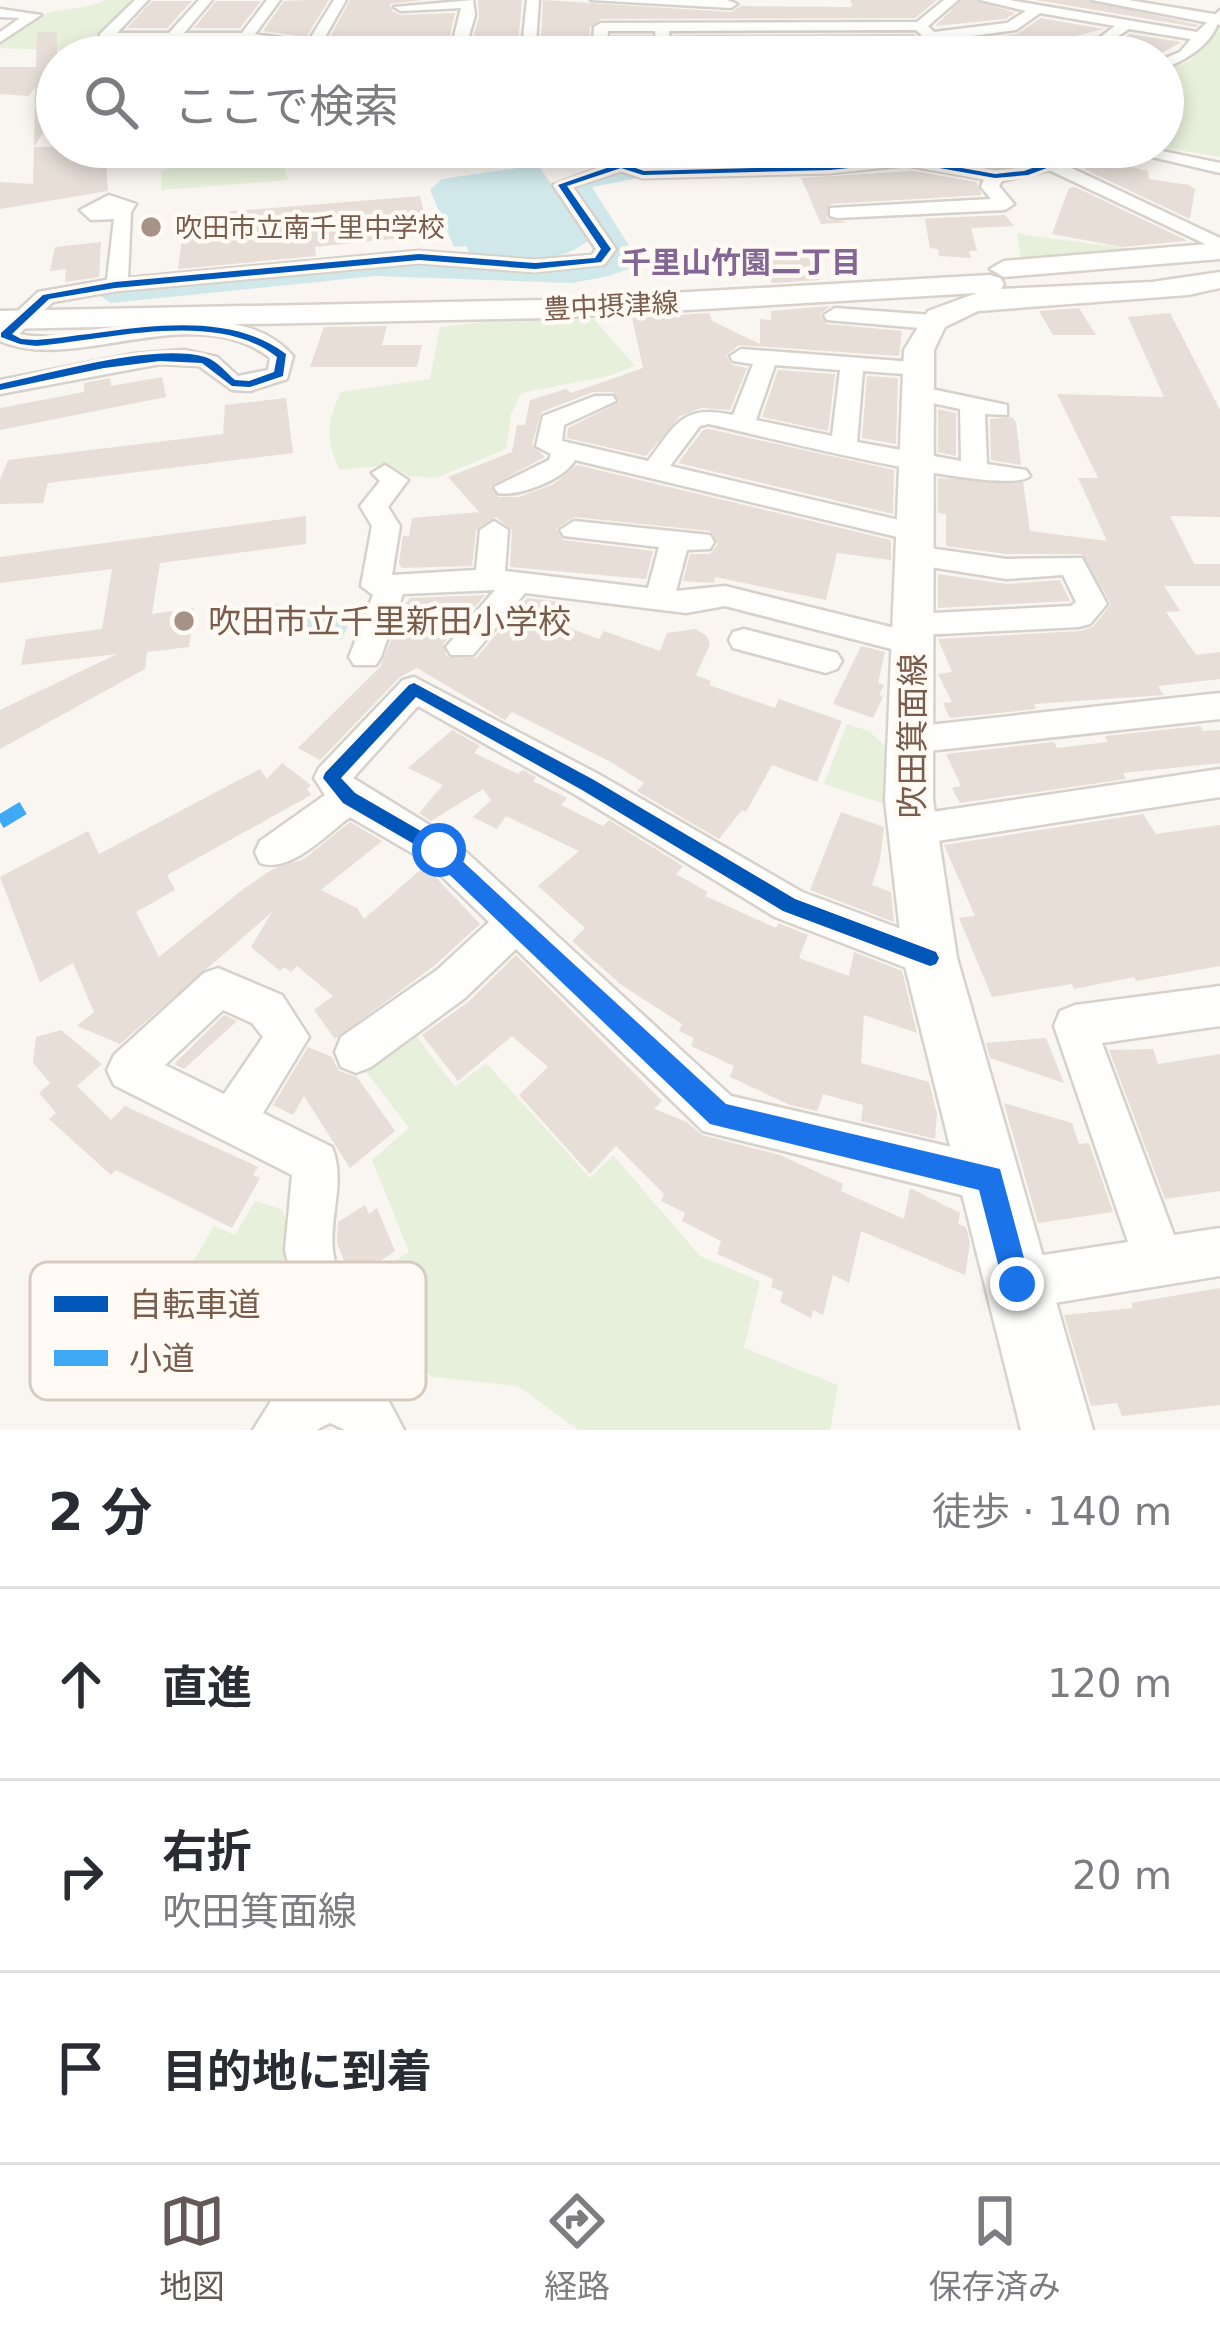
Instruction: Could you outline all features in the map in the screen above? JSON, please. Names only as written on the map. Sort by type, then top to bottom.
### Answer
[{"type":"main road","name":"豊中摂津線","points":[[13,313],[610,306],[1218,269]]},
{"type":"main road","points":[[932,322],[969,303],[1001,298],[1167,292],[1218,269]]},
{"type":"main road","name":"吹田箕面線","points":[[932,322],[924,333],[917,381],[912,830],[930,958],[1057,1430]]},
{"type":"street","points":[[106,36],[142,0]]},
{"type":"street","points":[[174,36],[206,0]]},
{"type":"street","points":[[247,36],[274,0]]},
{"type":"street","points":[[318,36],[340,0]]},
{"type":"street","points":[[530,36],[533,0]]},
{"type":"street","points":[[597,0],[746,4]]},
{"type":"street","points":[[924,32],[952,0]]},
{"type":"street","points":[[986,0],[1202,38]]},
{"type":"street","points":[[1100,0],[1219,14]]},
{"type":"street","points":[[1198,0],[1219,14]]},
{"type":"street","points":[[394,23],[399,3],[468,2],[461,36]]},
{"type":"street","points":[[726,2],[735,34]]},
{"type":"street","points":[[600,36],[601,27],[797,34],[860,27],[924,32],[1011,27],[1038,9]]},
{"type":"street","points":[[0,13],[34,15],[0,38]]},
{"type":"street","points":[[1184,55],[1219,14]]},
{"type":"street","points":[[1111,36],[1126,24]]},
{"type":"street","points":[[662,27],[663,36]]},
{"type":"street","points":[[860,27],[865,36]]},
{"type":"street","points":[[924,32],[928,36]]},
{"type":"street","points":[[1184,161],[1220,168]]},
{"type":"street","points":[[0,387],[153,360],[203,360],[232,383],[250,384],[279,374],[283,366],[272,344],[252,334],[177,331],[30,343],[5,335],[13,313],[63,292],[406,258],[535,266],[598,260],[605,249],[562,185],[607,168]]},
{"type":"street","points":[[950,168],[995,176],[1036,168]]},
{"type":"street","points":[[1057,168],[1218,269]]},
{"type":"street","points":[[837,212],[1009,204],[990,187],[995,176]]},
{"type":"street","points":[[117,285],[124,216],[120,213]]},
{"type":"street","points":[[835,315],[932,322]]},
{"type":"street","points":[[742,423],[753,360],[917,381],[998,410]]},
{"type":"street","points":[[844,444],[851,371]]},
{"type":"street","points":[[386,473],[395,480],[374,506],[386,526],[376,586],[504,581],[686,603],[725,596],[912,634],[1079,616],[1092,604],[1072,565],[1006,569],[654,470],[549,446],[552,421],[591,401]]},
{"type":"street","points":[[972,404],[974,470]]},
{"type":"street","points":[[654,470],[691,421],[709,417],[1017,476]]},
{"type":"street","points":[[515,479],[560,465],[566,450]]},
{"type":"street","points":[[462,647],[504,581],[494,530]]},
{"type":"street","points":[[574,530],[688,541],[658,600]]},
{"type":"street","points":[[365,657],[391,586]]},
{"type":"street","points":[[744,640],[811,658],[806,616]]},
{"type":"street","points":[[930,958],[789,905],[588,784],[414,689],[331,778],[349,798],[439,850],[719,1115],[990,1179]]},
{"type":"street","points":[[910,740],[1220,706]]},
{"type":"street","points":[[912,830],[1220,783]]},
{"type":"street","points":[[273,852],[349,798]]},
{"type":"street","points":[[356,1052],[452,984],[517,922]]},
{"type":"street","points":[[1159,1261],[1075,1026],[1220,1006]]},
{"type":"street","points":[[233,1120],[316,1163],[309,1250],[312,1262]]},
{"type":"street","points":[[1017,1284],[1220,1252]]},
{"type":"street","points":[[280,1430],[290,1415],[312,1400]]},
{"type":"street","points":[[317,1400],[358,1413]]},
{"type":"green space","points":[[106,0],[136,0],[101,36],[36,36],[36,49],[0,48],[0,41],[39,17]]},
{"type":"green space","points":[[1220,26],[1220,157],[1184,151],[1184,63]]},
{"type":"green space","points":[[284,168],[288,180],[161,190],[162,171]]},
{"type":"green space","points":[[1017,233],[1032,236],[1135,249],[1021,260]]},
{"type":"green space","points":[[518,318],[594,319],[635,366],[609,376],[521,393],[511,414],[506,449],[436,478],[409,476],[389,465],[340,470],[330,431],[341,392],[430,379],[440,327]]},
{"type":"green space","points":[[847,724],[869,731],[885,746],[885,804],[824,784]]},
{"type":"green space","points":[[410,1028],[455,1087],[486,1063],[590,1178],[613,1155],[700,1256],[760,1281],[744,1348],[838,1385],[830,1430],[579,1430],[517,1386],[426,1373],[426,1262],[393,1262],[409,1252],[372,1160],[409,1128],[361,1065]]},
{"type":"green space","points":[[255,1201],[283,1210],[295,1262],[193,1262],[214,1226],[235,1235]]},
{"type":"water","points":[[540,168],[589,240],[548,258],[471,256],[466,246],[454,247],[430,190],[442,179]]},
{"type":"water","points":[[262,603],[354,612],[342,639],[248,630]]},
{"type":"building","points":[[329,0],[307,36],[263,31],[284,1]]},
{"type":"building","points":[[350,0],[422,0],[390,4],[401,15],[455,13],[450,36],[331,36]]},
{"type":"building","points":[[478,0],[522,0],[519,36],[474,36]]},
{"type":"building","points":[[543,0],[731,12],[741,6],[848,7],[853,6],[850,0],[937,0],[915,18],[601,19],[590,27],[589,36],[541,36]]},
{"type":"building","points":[[962,0],[1015,13],[1005,19],[935,26]]},
{"type":"building","points":[[1036,0],[1088,0],[1198,25],[1196,27]]},
{"type":"building","points":[[152,1],[192,1],[167,28],[127,28]]},
{"type":"building","points":[[216,1],[261,1],[240,28],[194,28]]},
{"type":"building","points":[[1041,18],[1104,29],[1075,36],[1003,36],[1017,34]]},
{"type":"building","points":[[914,34],[916,36],[674,36]]},
{"type":"building","points":[[0,67],[36,67],[34,147],[35,87],[29,96],[0,94]]},
{"type":"building","points":[[36,147],[36,168],[106,168],[108,191],[0,209],[0,182],[33,184]]},
{"type":"building","points":[[1135,168],[1148,171],[1149,179],[1189,185],[1195,189],[1190,219],[1086,170]]},
{"type":"building","points":[[913,171],[976,182],[982,195],[830,204],[826,219],[849,222],[821,224],[801,178]]},
{"type":"building","points":[[1069,188],[1186,241],[1122,247],[1052,234]]},
{"type":"building","points":[[420,196],[429,235],[315,247],[316,256],[178,269],[185,215]]},
{"type":"building","points":[[1005,215],[1014,226],[971,228],[977,251],[969,251],[971,258],[939,256],[938,249],[930,248],[925,219],[917,219]]},
{"type":"building","points":[[101,242],[99,277],[65,282],[66,269],[50,271],[55,247]]},
{"type":"building","points":[[803,248],[820,280],[772,283],[757,250]]},
{"type":"building","points":[[830,306],[820,314],[827,324],[902,331],[899,356],[739,345],[726,355],[732,365],[747,368],[730,410],[701,408],[680,416],[646,456],[567,438],[568,428],[620,402],[613,392],[593,392],[541,412],[532,445],[545,457],[490,486],[498,497],[519,497],[554,484],[577,465],[891,540],[891,560],[837,553],[826,600],[715,577],[714,583],[683,581],[690,554],[710,554],[718,544],[710,531],[574,517],[556,529],[563,540],[653,551],[646,579],[510,567],[512,530],[496,517],[476,530],[472,566],[402,568],[403,536],[409,536],[412,518],[479,512],[448,477],[512,452],[517,425],[525,425],[530,400],[566,389],[571,393],[643,368],[632,318],[709,313],[712,321],[760,344],[760,319],[771,320],[771,311]]},
{"type":"building","points":[[1079,308],[1096,335],[1053,335],[1039,311]]},
{"type":"building","points":[[1170,313],[1220,410],[1220,517],[1170,516],[1194,564],[1220,564],[1220,586],[1164,586],[1180,611],[1166,612],[1196,655],[1220,652],[1220,679],[1158,686],[1164,695],[1034,704],[1036,709],[950,718],[943,703],[952,702],[938,674],[952,672],[938,639],[1080,631],[1093,627],[1111,604],[1082,554],[1006,554],[946,546],[946,514],[938,513],[938,478],[1023,482],[1030,531],[1107,541],[1078,478],[1098,478],[1057,394],[1164,397],[1128,317]]},
{"type":"building","points":[[387,326],[382,345],[422,345],[417,367],[310,367],[324,327]]},
{"type":"building","points":[[778,370],[835,374],[828,431],[762,417]]},
{"type":"building","points":[[867,376],[898,378],[896,444],[862,438]]},
{"type":"building","points":[[162,377],[166,397],[0,430],[0,408],[84,392],[84,383],[110,378],[111,386]]},
{"type":"building","points":[[286,398],[293,453],[48,483],[43,503],[0,504],[0,480],[8,460],[223,434],[225,405]]},
{"type":"building","points":[[938,409],[956,413],[956,456],[938,452]]},
{"type":"building","points":[[1012,417],[1021,465],[991,460],[990,419]]},
{"type":"building","points":[[703,430],[894,470],[893,514],[678,463]]},
{"type":"building","points":[[306,516],[306,544],[160,563],[152,614],[194,608],[189,647],[147,652],[145,669],[0,749],[0,710],[117,654],[21,665],[26,639],[102,629],[112,569],[0,583],[0,557]]},
{"type":"building","points":[[938,574],[1006,584],[1060,580],[1070,601],[938,608]]},
{"type":"building","points":[[485,595],[443,644],[447,657],[476,658],[527,598],[563,602],[548,620],[599,639],[604,631],[660,651],[667,633],[696,629],[707,636],[710,645],[696,675],[711,681],[709,685],[775,708],[779,699],[842,721],[817,782],[772,765],[746,812],[742,810],[719,839],[637,791],[644,783],[611,762],[512,712],[505,720],[417,668],[400,677],[320,760],[298,748],[380,667],[397,625],[413,607],[405,604],[410,598]]},
{"type":"building","points":[[861,646],[885,652],[878,683],[884,685],[879,695],[883,697],[873,718],[833,704]]},
{"type":"building","points":[[1200,726],[1203,731],[1220,730],[1220,763],[1123,773],[1126,779],[960,803],[952,788],[961,786],[946,754],[1054,742],[1057,748],[1108,742],[1105,736]]},
{"type":"building","points":[[452,730],[480,746],[474,753],[518,774],[523,770],[536,777],[533,781],[567,798],[561,805],[603,826],[609,820],[683,866],[676,874],[708,892],[705,896],[776,928],[778,923],[808,935],[799,958],[849,976],[854,952],[902,971],[917,1033],[864,1015],[861,1063],[929,1082],[937,1114],[935,1139],[861,1121],[863,1105],[823,1094],[817,1111],[790,1105],[730,1077],[734,1066],[691,1046],[694,1038],[679,1031],[682,1024],[620,984],[572,941],[585,928],[538,886],[579,851],[506,816],[497,829],[473,817],[491,800],[483,789],[431,821],[419,813],[443,785],[408,768]]},
{"type":"building","points":[[282,763],[311,785],[307,789],[311,795],[167,875],[175,890],[136,912],[159,957],[242,890],[273,869],[304,859],[350,822],[382,841],[321,890],[357,908],[364,919],[425,866],[480,924],[434,966],[335,1039],[314,1010],[333,996],[297,966],[291,972],[284,967],[280,971],[251,947],[272,912],[120,1044],[77,1026],[94,1012],[73,963],[40,982],[0,877],[88,831],[99,854],[260,769],[267,779]]},
{"type":"building","points":[[841,812],[884,827],[872,885],[891,892],[894,922],[810,890]]},
{"type":"building","points":[[1143,814],[1156,834],[1220,825],[1220,966],[992,997],[959,918],[975,916],[944,845]]},
{"type":"building","points":[[516,955],[662,1101],[654,1109],[687,1122],[702,1135],[780,1155],[843,1184],[841,1191],[904,1219],[910,1188],[960,1213],[958,1224],[966,1227],[970,1243],[965,1275],[861,1231],[849,1283],[833,1275],[823,1315],[813,1310],[811,1318],[780,1302],[783,1292],[771,1287],[773,1279],[717,1254],[721,1241],[682,1221],[685,1213],[661,1201],[664,1194],[616,1146],[590,1174],[519,1095],[548,1067],[512,1036],[458,1081],[422,1035],[468,1002]]},
{"type":"building","points":[[224,1015],[237,1021],[184,1069],[174,1064]]},
{"type":"building","points":[[61,1030],[102,1064],[77,1086],[111,1120],[125,1106],[258,1167],[253,1175],[260,1178],[232,1228],[116,1170],[111,1175],[49,1119],[56,1113],[39,1093],[50,1083],[33,1063],[36,1037]]},
{"type":"building","points":[[1046,1038],[1064,1083],[990,1058],[986,1043]]},
{"type":"building","points":[[308,1047],[332,1057],[339,1071],[357,1077],[395,1131],[350,1168],[304,1096],[293,1115],[273,1105]]},
{"type":"building","points":[[1153,1049],[1158,1064],[1220,1054],[1220,1191],[1165,1199],[1109,1050]]},
{"type":"building","points":[[1004,1103],[1072,1123],[1079,1144],[1089,1143],[1113,1212],[1038,1223]]},
{"type":"building","points":[[365,1205],[369,1214],[377,1208],[395,1251],[380,1262],[345,1262],[337,1243],[338,1222]]},
{"type":"building","points":[[1220,1288],[1220,1405],[1122,1416],[1117,1403],[1091,1406],[1064,1315],[1133,1308],[1131,1303]]},
{"type":"waterway","points":[[111,293],[375,266],[438,265],[546,275],[598,269],[622,260],[576,189],[583,181],[649,168]]},
{"type":"waterway","points":[[980,168],[1018,168]]},
{"type":"marked path","points":[[0,822],[25,807]]},
{"type":"cycle path","points":[[0,387],[160,357],[204,360],[232,383],[250,384],[279,374],[282,356],[264,342],[212,330],[151,330],[36,343],[5,335],[46,297],[115,285],[419,257],[535,266],[598,260],[606,249],[562,185],[612,168]]},
{"type":"cycle path","points":[[629,168],[643,173],[830,168]]},
{"type":"cycle path","points":[[950,168],[995,176],[1039,168]]},
{"type":"cycle path","points":[[930,958],[789,905],[588,785],[414,689],[331,778],[349,798],[439,850],[719,1115],[990,1179]]},
{"type":"place","name":"吹田市立南千里中学校","points":[[151,227]]},
{"type":"place","name":"吹田市立千里新田小学校","points":[[184,621]]},
{"type":"district","name":"千里山竹園二丁目","points":[[741,262]]},
{"type":"route","points":[[439,850],[719,1115],[990,1179],[1017,1284]]}]
